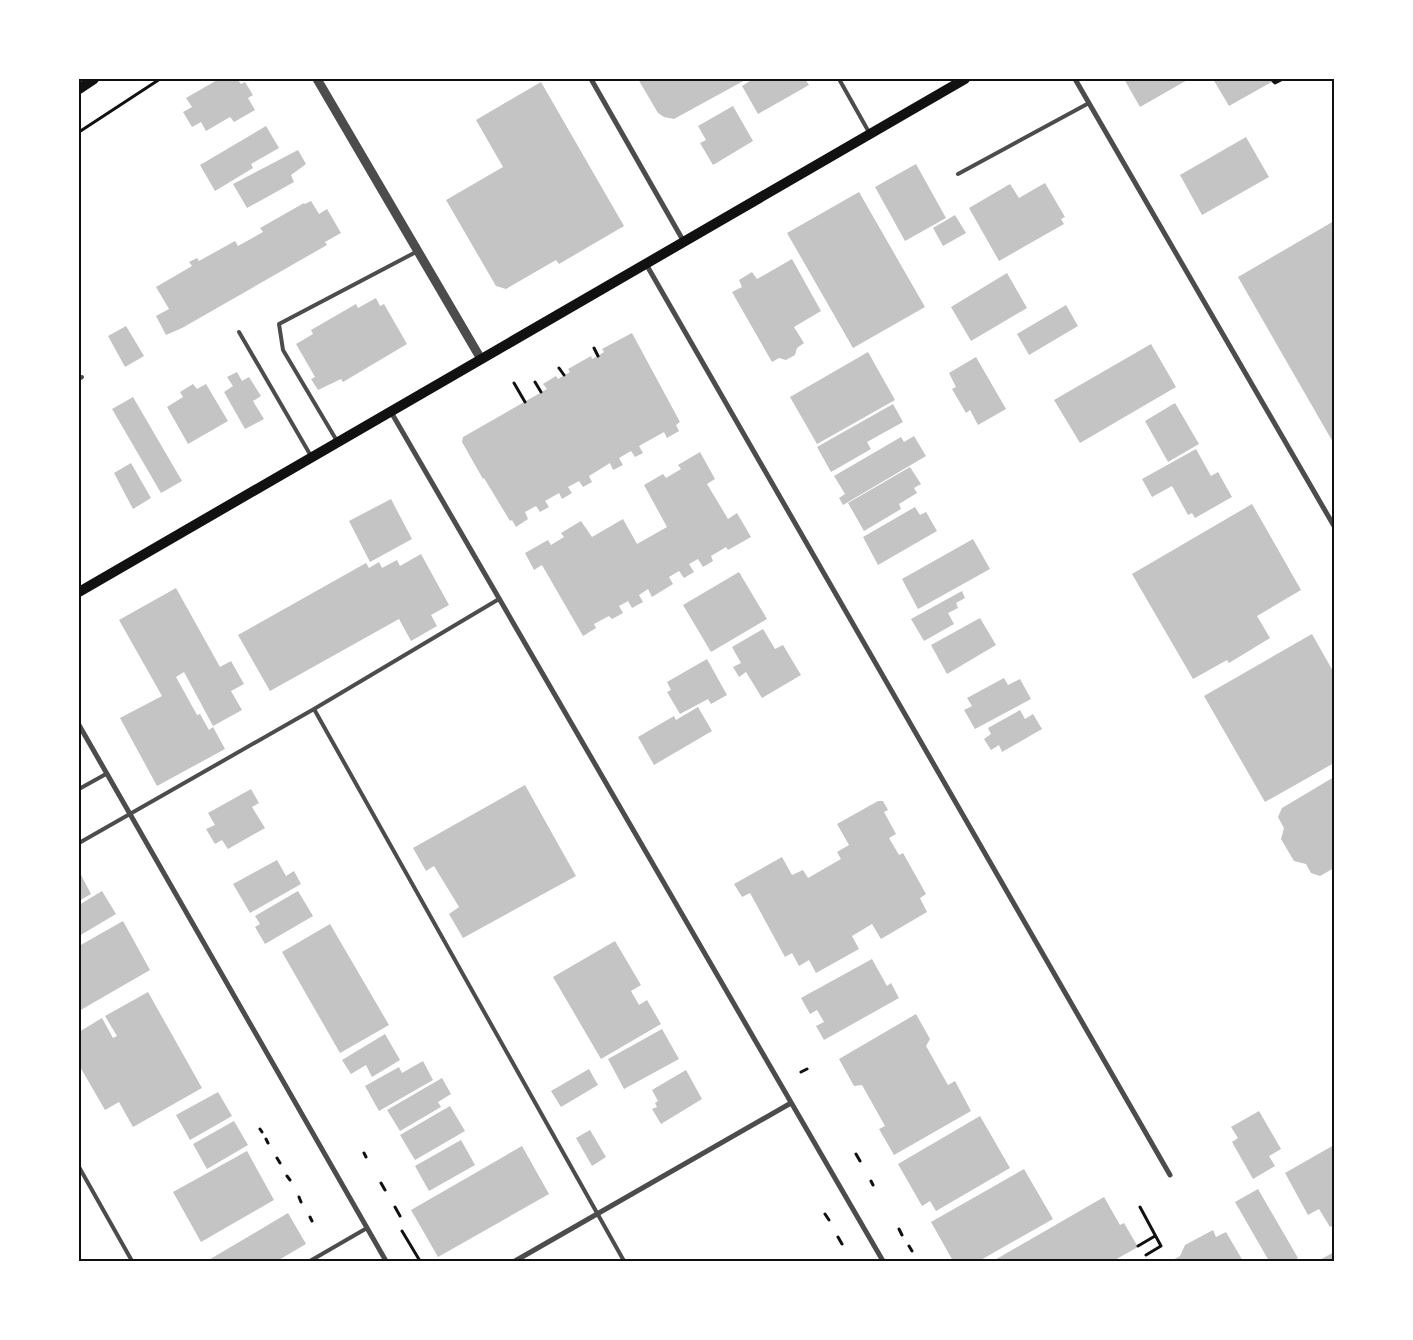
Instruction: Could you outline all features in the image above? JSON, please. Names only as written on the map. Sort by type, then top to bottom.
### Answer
[{"type":"main road","points":[[79,89],[94,79]]},
{"type":"main road","points":[[79,592],[965,79]]},
{"type":"street","points":[[317,79],[416,252],[481,359]]},
{"type":"street","points":[[591,79],[684,242]]},
{"type":"street","points":[[1075,79],[1334,526]]},
{"type":"street","points":[[646,264],[1170,1175]]},
{"type":"street","points":[[390,412],[882,1261]]},
{"type":"street","points":[[79,725],[386,1261]]},
{"type":"street","points":[[515,1261],[791,1103]]},
{"type":"lane","points":[[839,79],[870,134]]},
{"type":"lane","points":[[958,174],[1088,103]]},
{"type":"lane","points":[[338,442],[283,350],[279,324],[416,252]]},
{"type":"lane","points":[[239,332],[312,458]]},
{"type":"lane","points":[[79,843],[130,816],[499,599]]},
{"type":"lane","points":[[314,709],[624,1261]]},
{"type":"lane","points":[[79,789],[106,774]]},
{"type":"lane","points":[[79,1167],[132,1261]]},
{"type":"lane","points":[[310,1261],[367,1228]]},
{"type":"path","points":[[79,132],[160,79]]},
{"type":"path","points":[[1273,81],[1275,83],[1283,79]]},
{"type":"path","points":[[594,348],[598,356]]},
{"type":"path","points":[[560,368],[564,375]]},
{"type":"path","points":[[535,382],[541,392]]},
{"type":"path","points":[[514,383],[525,402]]},
{"type":"path","points":[[800,1072],[807,1068]]},
{"type":"path","points":[[364,1153],[366,1157]]},
{"type":"path","points":[[856,1154],[860,1161]]},
{"type":"path","points":[[277,1158],[280,1163]]},
{"type":"path","points":[[287,1176],[290,1180]]},
{"type":"path","points":[[381,1183],[385,1190]]},
{"type":"path","points":[[299,1198],[302,1202]]},
{"type":"path","points":[[395,1207],[400,1216]]},
{"type":"path","points":[[1140,1208],[1161,1246],[1146,1255]]},
{"type":"path","points":[[825,1214],[828,1220]]},
{"type":"path","points":[[899,1229],[902,1234]]},
{"type":"path","points":[[402,1231],[420,1261]]},
{"type":"path","points":[[1138,1246],[1155,1236]]},
{"type":"path","points":[[838,1237],[842,1244]]},
{"type":"path","points":[[909,1246],[912,1251]]},
{"type":"building","points":[[219,79],[237,79],[241,84],[245,82],[253,95],[248,98],[255,110],[234,122],[230,117],[206,131],[201,122],[192,127],[183,112],[192,107],[186,98]]},
{"type":"building","points":[[638,79],[747,79],[674,119],[664,117],[658,113]]},
{"type":"building","points":[[753,79],[805,79],[809,85],[758,114],[742,86]]},
{"type":"building","points":[[1124,79],[1189,79],[1140,107]]},
{"type":"building","points":[[1213,79],[1277,79],[1229,106]]},
{"type":"building","points":[[541,82],[624,226],[559,264],[556,260],[506,289],[496,286],[446,200],[503,167],[476,120]]},
{"type":"building","points":[[733,106],[753,141],[713,165],[700,143],[706,140],[698,126]]},
{"type":"building","points":[[266,126],[279,148],[251,164],[253,168],[215,191],[200,165]]},
{"type":"building","points":[[1246,137],[1269,177],[1202,215],[1180,175]]},
{"type":"building","points":[[298,150],[306,164],[291,175],[294,182],[247,208],[233,184]]},
{"type":"building","points":[[916,164],[946,218],[905,241],[875,187]]},
{"type":"building","points":[[1045,183],[1065,217],[1061,219],[1064,224],[999,261],[969,208],[1010,184],[1019,198]]},
{"type":"building","points":[[859,192],[925,307],[853,348],[787,233]]},
{"type":"building","points":[[311,201],[319,214],[327,209],[341,233],[325,242],[327,245],[182,328],[166,335],[156,316],[169,309],[156,287],[192,266],[189,262],[197,258],[199,261],[235,241],[238,246],[263,232],[260,228],[304,203]]},
{"type":"building","points":[[955,215],[966,233],[943,246],[933,228]]},
{"type":"building","points":[[1334,221],[1334,444],[1238,277]]},
{"type":"building","points":[[792,259],[821,311],[794,327],[804,343],[797,348],[795,355],[786,360],[779,358],[772,362],[732,292],[742,287],[739,280],[752,272],[757,279]]},
{"type":"building","points":[[1007,273],[1027,308],[971,341],[951,307]]},
{"type":"building","points":[[376,298],[380,306],[384,304],[407,344],[343,382],[341,379],[318,390],[311,379],[315,377],[296,344],[313,334],[311,330],[356,304],[358,308]]},
{"type":"building","points":[[1066,305],[1078,326],[1029,355],[1017,334]]},
{"type":"building","points":[[126,326],[144,356],[125,367],[108,336]]},
{"type":"building","points":[[632,333],[680,422],[676,425],[679,431],[667,438],[664,432],[639,446],[643,453],[635,457],[631,451],[619,458],[623,465],[613,470],[610,463],[589,476],[592,482],[583,487],[579,481],[568,487],[572,493],[562,499],[559,493],[545,501],[549,507],[540,512],[536,506],[525,512],[528,519],[516,527],[512,520],[510,521],[483,479],[462,442],[463,437],[547,389],[543,384],[556,376],[558,379],[570,372],[568,369],[591,356],[592,359],[598,356],[604,352],[602,349]]},
{"type":"building","points":[[1151,344],[1176,387],[1080,443],[1054,400]]},
{"type":"building","points":[[868,352],[895,400],[817,444],[790,397]]},
{"type":"building","points":[[976,357],[1006,409],[978,425],[970,410],[966,413],[952,389],[956,387],[949,373]]},
{"type":"building","points":[[237,372],[242,381],[249,377],[261,396],[253,401],[264,419],[245,429],[224,392],[233,386],[227,377]]},
{"type":"building","points":[[193,384],[197,389],[206,384],[228,421],[188,444],[167,407],[183,397],[180,392]]},
{"type":"building","points":[[133,397],[182,481],[161,493],[112,409]]},
{"type":"building","points":[[1175,403],[1199,444],[1168,462],[1145,421]]},
{"type":"building","points":[[893,404],[903,422],[867,442],[871,449],[831,472],[817,447]]},
{"type":"building","points":[[914,436],[926,456],[843,505],[839,498],[845,494],[834,476],[901,437],[904,442]]},
{"type":"building","points":[[1196,449],[1211,476],[1218,472],[1232,497],[1195,518],[1192,513],[1188,515],[1172,486],[1152,497],[1142,479]]},
{"type":"building","points":[[700,452],[715,479],[707,484],[728,519],[737,513],[751,537],[728,550],[726,547],[711,556],[713,561],[703,567],[698,559],[689,564],[694,572],[684,578],[679,571],[669,577],[673,584],[652,597],[648,589],[639,595],[643,602],[632,608],[628,601],[619,606],[623,613],[612,619],[609,616],[594,624],[596,628],[583,636],[542,565],[534,570],[525,553],[548,540],[551,545],[564,537],[561,533],[581,521],[592,537],[623,519],[637,544],[667,527],[644,485],[663,474],[666,478],[681,469],[678,465]]},
{"type":"building","points":[[131,463],[151,498],[133,509],[114,473]]},
{"type":"building","points":[[910,467],[921,484],[914,488],[917,493],[899,504],[901,509],[864,531],[848,503]]},
{"type":"building","points":[[391,499],[412,539],[370,562],[349,521]]},
{"type":"building","points":[[1252,504],[1301,590],[1257,616],[1270,638],[1229,663],[1227,660],[1193,679],[1132,574]]},
{"type":"building","points":[[915,507],[920,515],[926,512],[937,531],[878,565],[863,537]]},
{"type":"building","points":[[973,539],[990,569],[918,609],[902,579]]},
{"type":"building","points":[[421,554],[449,605],[431,615],[437,626],[411,641],[399,619],[270,691],[238,635],[366,563],[369,568],[379,562],[382,568],[397,560],[400,566]]},
{"type":"building","points":[[739,572],[767,619],[711,652],[683,605]]},
{"type":"building","points":[[176,588],[220,667],[231,661],[244,684],[231,691],[242,710],[213,726],[184,672],[176,677],[197,715],[200,714],[209,730],[213,727],[225,749],[157,786],[120,718],[162,696],[119,620]]},
{"type":"building","points":[[962,591],[965,598],[956,603],[958,608],[948,613],[954,624],[924,641],[911,619]]},
{"type":"building","points":[[980,618],[996,645],[947,674],[931,645]]},
{"type":"building","points":[[763,629],[775,649],[783,645],[801,675],[762,698],[746,672],[739,677],[733,667],[741,663],[732,647]]},
{"type":"building","points":[[1312,634],[1334,673],[1334,763],[1265,802],[1204,696]]},
{"type":"building","points":[[707,659],[727,695],[711,704],[708,699],[680,714],[667,692],[671,690],[667,682]]},
{"type":"building","points":[[1004,678],[1008,685],[1020,679],[1031,699],[975,729],[964,710],[972,706],[967,698]]},
{"type":"building","points":[[698,707],[712,731],[654,765],[638,737],[674,716],[676,720]]},
{"type":"building","points":[[1020,710],[1025,719],[1033,714],[1042,729],[1002,752],[999,745],[991,750],[984,739],[991,734],[988,728]]},
{"type":"building","points":[[1334,777],[1334,868],[1320,876],[1311,873],[1306,864],[1294,861],[1281,839],[1284,828],[1278,817],[1282,808]]},
{"type":"building","points":[[525,785],[576,876],[463,938],[449,914],[459,907],[434,866],[426,871],[413,848]]},
{"type":"building","points":[[251,789],[259,803],[252,807],[265,828],[228,849],[222,840],[215,844],[206,829],[215,825],[208,813]]},
{"type":"building","points":[[878,801],[883,801],[888,810],[884,812],[896,834],[889,838],[899,855],[903,853],[926,894],[920,898],[927,912],[881,939],[872,924],[852,936],[859,949],[816,973],[809,960],[799,966],[792,953],[785,957],[750,893],[742,897],[734,884],[782,857],[792,875],[803,870],[808,878],[841,859],[837,852],[849,845],[837,824]]},
{"type":"building","points":[[277,860],[286,876],[294,871],[301,884],[250,913],[233,884]]},
{"type":"building","points":[[79,871],[91,894],[79,901]]},
{"type":"building","points":[[102,891],[116,914],[79,936],[79,905]]},
{"type":"building","points":[[298,891],[313,916],[265,944],[255,927],[260,924],[255,916]]},
{"type":"building","points":[[123,921],[150,970],[79,1011],[79,946]]},
{"type":"building","points":[[330,924],[389,1025],[340,1053],[282,952]]},
{"type":"building","points":[[615,941],[641,985],[631,991],[639,1005],[647,1000],[661,1024],[601,1059],[553,977]]},
{"type":"building","points":[[872,959],[887,986],[891,983],[899,998],[824,1040],[816,1026],[824,1022],[817,1010],[810,1014],[801,998]]},
{"type":"building","points":[[148,992],[202,1088],[133,1127],[119,1102],[105,1110],[79,1065],[79,1032],[102,1018],[113,1038],[117,1036],[105,1016]]},
{"type":"building","points":[[916,1014],[930,1039],[926,1046],[948,1085],[955,1081],[971,1111],[894,1155],[879,1129],[885,1126],[862,1085],[854,1086],[839,1059]]},
{"type":"building","points":[[662,1029],[679,1059],[624,1089],[608,1059]]},
{"type":"building","points":[[385,1034],[400,1060],[372,1077],[366,1065],[351,1074],[342,1060]]},
{"type":"building","points":[[423,1061],[433,1080],[379,1111],[365,1086],[399,1067],[402,1073]]},
{"type":"building","points":[[589,1069],[598,1085],[561,1107],[551,1091]]},
{"type":"building","points":[[686,1070],[702,1099],[661,1124],[652,1109],[657,1107],[655,1103],[658,1101],[652,1090]]},
{"type":"building","points":[[442,1078],[451,1094],[438,1102],[441,1107],[400,1131],[387,1110]]},
{"type":"building","points":[[218,1092],[232,1116],[190,1140],[176,1115]]},
{"type":"building","points":[[450,1106],[465,1131],[415,1160],[400,1135]]},
{"type":"building","points":[[1259,1111],[1281,1149],[1269,1156],[1275,1166],[1253,1179],[1232,1142],[1238,1138],[1231,1127]]},
{"type":"building","points":[[980,1116],[1010,1168],[936,1211],[930,1201],[922,1206],[898,1164]]},
{"type":"building","points":[[234,1121],[248,1145],[207,1169],[193,1144]]},
{"type":"building","points":[[590,1130],[606,1157],[592,1166],[576,1138]]},
{"type":"building","points":[[461,1140],[475,1165],[429,1191],[415,1166]]},
{"type":"building","points":[[1334,1145],[1334,1225],[1330,1227],[1319,1209],[1308,1215],[1285,1173]]},
{"type":"building","points":[[522,1146],[549,1194],[438,1257],[411,1210]]},
{"type":"building","points":[[247,1151],[274,1200],[201,1242],[173,1192]]},
{"type":"building","points":[[1024,1169],[1053,1219],[979,1261],[953,1261],[931,1222]]},
{"type":"building","points":[[1258,1189],[1298,1258],[1293,1261],[1269,1261],[1235,1202]]},
{"type":"building","points":[[1104,1197],[1120,1225],[1124,1223],[1138,1247],[1113,1261],[993,1261]]},
{"type":"building","points":[[288,1213],[306,1244],[277,1261],[207,1261]]},
{"type":"building","points":[[1213,1230],[1216,1237],[1226,1232],[1243,1261],[1171,1261],[1180,1256],[1185,1245]]},
{"type":"building","points":[[1334,1252],[1334,1261],[1318,1261]]}]
